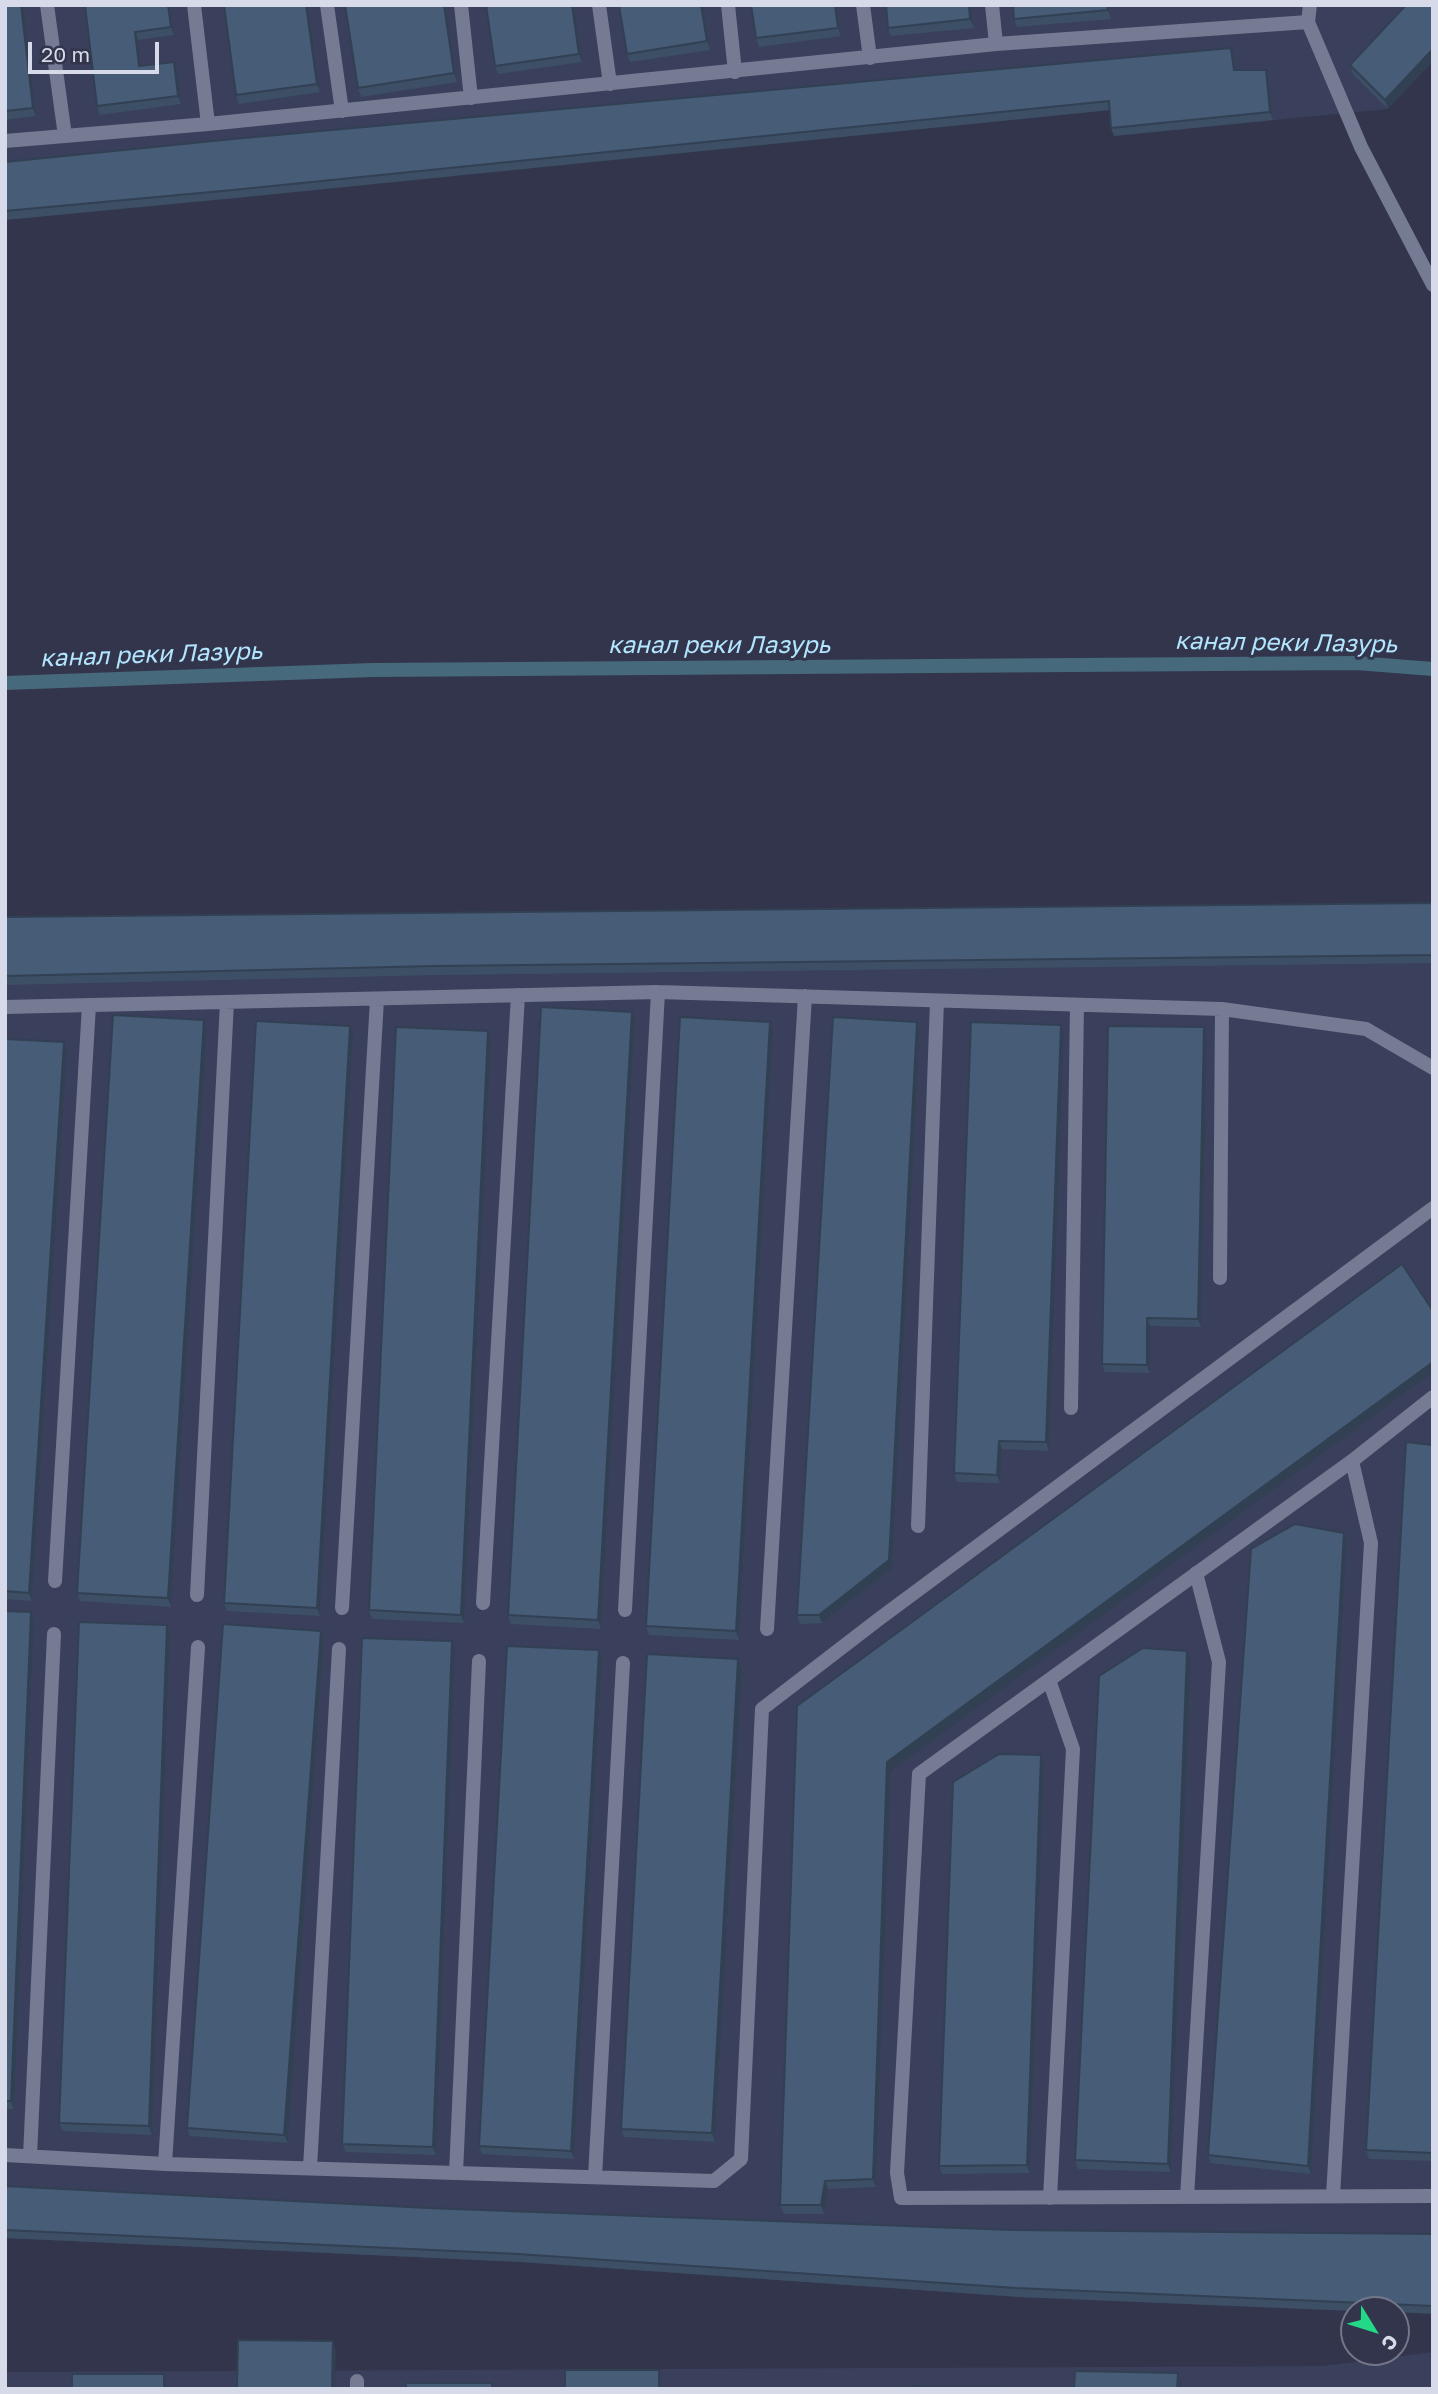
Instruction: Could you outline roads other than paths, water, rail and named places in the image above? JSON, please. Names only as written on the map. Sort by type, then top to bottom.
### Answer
[{"type":"lane","points":[[47,5],[65,136]]},
{"type":"lane","points":[[194,5],[208,124]]},
{"type":"lane","points":[[327,5],[342,111]]},
{"type":"lane","points":[[461,5],[471,98]]},
{"type":"lane","points":[[599,5],[610,84]]},
{"type":"lane","points":[[728,5],[735,72]]},
{"type":"lane","points":[[863,5],[870,58]]},
{"type":"lane","points":[[992,5],[996,44]]},
{"type":"lane","points":[[1310,5],[1308,22],[1362,147],[1433,285]]},
{"type":"lane","points":[[5,141],[342,111],[996,44],[1308,22]]},
{"type":"lane","points":[[625,1610],[658,992]]},
{"type":"lane","points":[[5,1007],[658,992],[1222,1009],[1366,1029],[1433,1068]]},
{"type":"lane","points":[[483,1603],[518,995]]},
{"type":"lane","points":[[766,1629],[805,996]]},
{"type":"lane","points":[[342,1608],[377,999]]},
{"type":"lane","points":[[918,1526],[937,1001]]},
{"type":"lane","points":[[197,1595],[227,1002]]},
{"type":"lane","points":[[55,1581],[89,1005]]},
{"type":"lane","points":[[1071,1408],[1077,1005]]},
{"type":"lane","points":[[1220,1278],[1222,1009]]},
{"type":"lane","points":[[5,2155],[165,2164],[714,2181],[741,2159],[762,1709],[879,1619],[1433,1208]]},
{"type":"lane","points":[[1433,1397],[1352,1461],[919,1774],[897,2173],[901,2198],[1433,2196]]},
{"type":"lane","points":[[1333,2196],[1370,1543],[1352,1461]]},
{"type":"lane","points":[[1187,2197],[1219,1661],[1196,1573]]},
{"type":"lane","points":[[30,2157],[54,1634]]},
{"type":"lane","points":[[165,2164],[198,1647]]},
{"type":"lane","points":[[310,2168],[339,1649]]},
{"type":"lane","points":[[456,2173],[479,1661]]},
{"type":"lane","points":[[595,2177],[623,1663]]},
{"type":"lane","points":[[1049,1680],[1073,1749],[1050,2198]]},
{"type":"waterway","name":"канал реки Лазурь","points":[[5,683],[373,670],[1356,663],[1433,669]]}]
